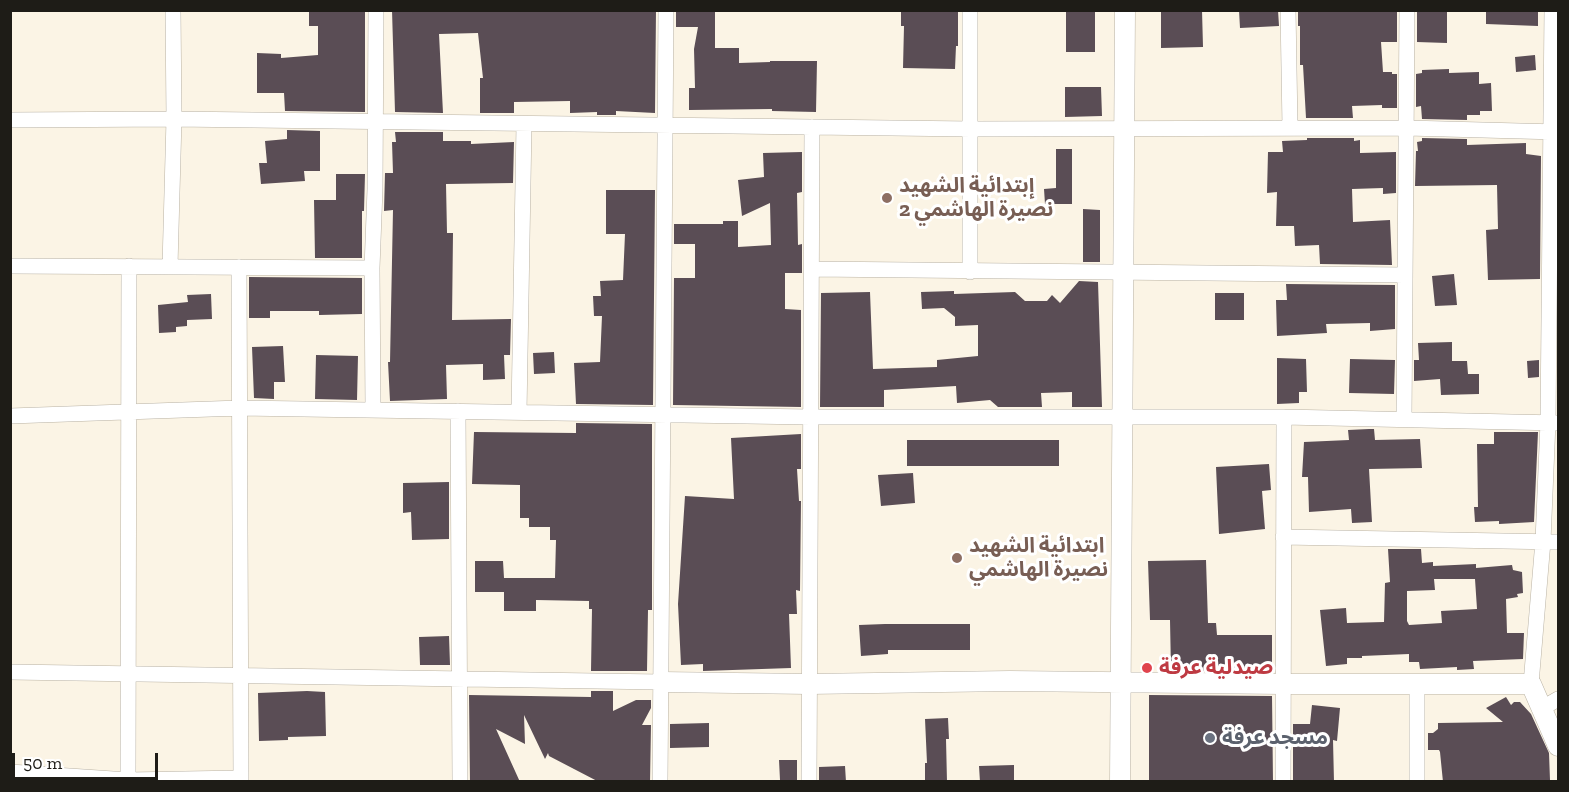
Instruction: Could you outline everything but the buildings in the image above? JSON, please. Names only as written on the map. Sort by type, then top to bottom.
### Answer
[{"type":"street","points":[[170,266],[174,119],[173,10]]},
{"type":"street","points":[[373,409],[372,268],[376,10]]},
{"type":"street","points":[[660,782],[661,414],[666,10]]},
{"type":"street","points":[[970,10],[970,272]]},
{"type":"street","points":[[1120,782],[1125,10]]},
{"type":"street","points":[[1288,10],[1290,127]]},
{"type":"street","points":[[1404,419],[1407,10]]},
{"type":"street","points":[[1552,10],[1554,132],[1551,542],[1531,684],[1558,746]]},
{"type":"street","points":[[10,120],[174,119],[665,127],[971,129],[1290,127],[1554,132]]},
{"type":"street","points":[[519,412],[524,124]]},
{"type":"street","points":[[809,782],[812,127]]},
{"type":"street","points":[[128,781],[129,266]]},
{"type":"street","points":[[10,267],[372,268]]},
{"type":"street","points":[[10,772],[128,781],[241,780],[239,267]]},
{"type":"street","points":[[812,269],[1406,275]]},
{"type":"street","points":[[10,416],[240,408],[810,417],[1284,417],[1553,422]]},
{"type":"street","points":[[458,411],[460,782]]},
{"type":"street","points":[[1283,782],[1284,417]]},
{"type":"street","points":[[1283,537],[1551,542]]},
{"type":"street","points":[[10,672],[809,684],[1010,681],[1531,684]]},
{"type":"street","points":[[1417,685],[1417,782]]},
{"type":"street","points":[[1541,709],[1558,699]]},
{"type":"place","name":"إبتدائية الشهيد نصيرة الهاشمي 2","points":[[887,198]]},
{"type":"place","name":"ابتدائية الشهيد نصيرة الهاشمي","points":[[957,558]]},
{"type":"place","name":"صيدلية عرفة","points":[[1147,668]]},
{"type":"place","name":"مسجد عرفة","points":[[1210,738]]}]
